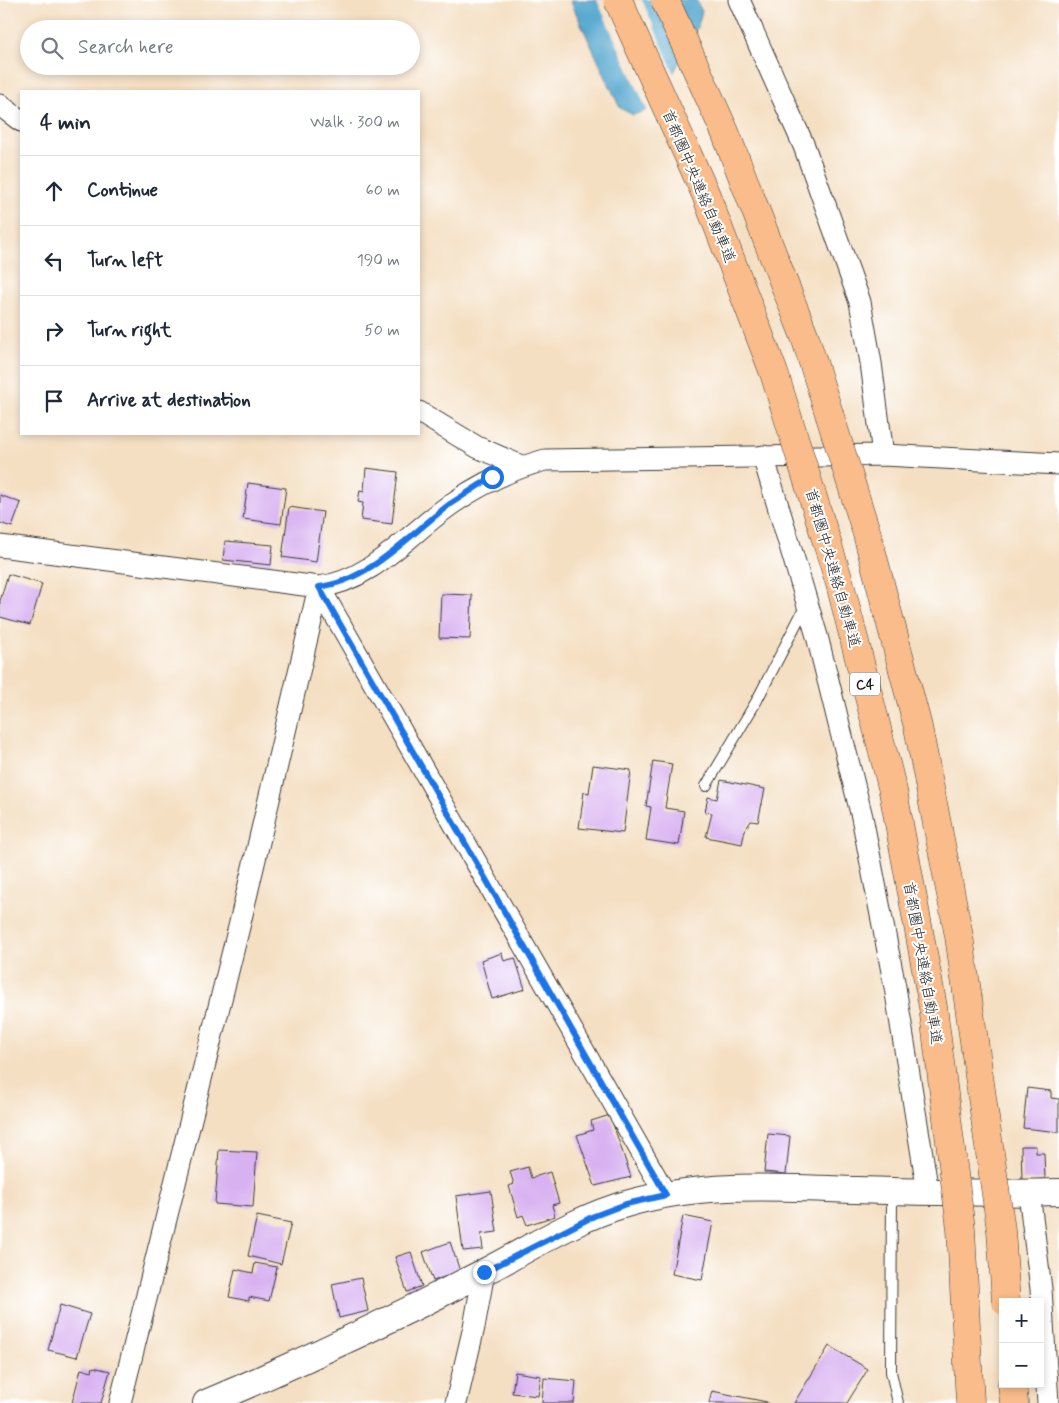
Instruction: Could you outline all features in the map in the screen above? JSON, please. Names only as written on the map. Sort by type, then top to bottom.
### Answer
[{"type":"highway","name":"首都圏中央連絡自動車道","points":[[618,0],[706,195],[774,373],[840,584],[893,791],[936,1027],[961,1229],[970,1403]]},
{"type":"highway","points":[[665,0],[725,132],[805,337],[867,534],[916,717],[959,936],[1001,1230],[1006,1298]]},
{"type":"highway","points":[[1012,1388],[1014,1403]]},
{"type":"street","points":[[739,0],[804,146],[860,302],[871,363],[883,455]]},
{"type":"street","points":[[0,104],[20,119]]},
{"type":"street","points":[[420,413],[470,443],[521,466]]},
{"type":"street","points":[[0,546],[319,587],[337,585],[356,576],[385,556],[451,504],[492,477],[521,466],[545,460],[883,455],[1059,464]]},
{"type":"street","points":[[763,456],[807,602],[862,817],[895,986],[928,1192]]},
{"type":"street","points":[[319,587],[666,1195]]},
{"type":"street","points":[[120,1403],[239,927],[319,587]]},
{"type":"street","points":[[206,1403],[288,1368],[594,1216],[626,1204],[666,1195],[743,1187],[928,1192],[1059,1192]]},
{"type":"street","points":[[1029,1193],[1041,1289],[1048,1403]]},
{"type":"street","points":[[456,1403],[474,1327],[484,1272]]},
{"type":"lane","points":[[706,786],[756,702],[807,602]]},
{"type":"lane","points":[[892,1191],[891,1372],[898,1403]]},
{"type":"water","points":[[570,0],[696,0],[702,11],[698,26],[656,107],[633,115],[620,108]]},
{"type":"pier","points":[[597,0],[642,0],[675,75],[656,110],[648,112]]},
{"type":"building","points":[[366,468],[398,472],[392,524],[361,520],[363,503],[358,502],[360,490],[364,491]]},
{"type":"building","points":[[248,483],[286,488],[281,524],[243,519]]},
{"type":"building","points":[[0,495],[21,503],[12,527],[0,523]]},
{"type":"building","points":[[289,507],[323,512],[316,562],[282,557]]},
{"type":"building","points":[[225,541],[273,545],[271,565],[223,560]]},
{"type":"building","points":[[8,574],[42,584],[30,625],[0,617],[0,601]]},
{"type":"building","points":[[441,594],[472,595],[470,639],[439,638]]},
{"type":"building","points":[[653,761],[672,764],[665,808],[684,811],[679,845],[646,840],[651,807],[646,806]]},
{"type":"building","points":[[593,765],[631,770],[623,833],[579,828],[584,792],[589,793]]},
{"type":"building","points":[[721,780],[765,789],[758,822],[751,821],[745,830],[742,844],[706,837],[712,813],[705,812],[708,797],[717,799]]},
{"type":"building","points":[[502,953],[504,961],[515,958],[525,989],[492,999],[481,960]]},
{"type":"building","points":[[1027,1088],[1051,1091],[1051,1098],[1059,1099],[1059,1132],[1023,1128]]},
{"type":"building","points":[[610,1115],[631,1177],[595,1186],[577,1135],[593,1130],[591,1121]]},
{"type":"building","points":[[768,1134],[790,1136],[786,1174],[764,1172]]},
{"type":"building","points":[[1021,1146],[1036,1146],[1036,1153],[1044,1153],[1045,1179],[1022,1180]]},
{"type":"building","points":[[219,1150],[257,1152],[253,1207],[215,1204]]},
{"type":"building","points":[[528,1167],[531,1178],[550,1172],[559,1203],[552,1205],[555,1216],[527,1225],[523,1215],[518,1217],[509,1186],[514,1184],[510,1172]]},
{"type":"building","points":[[491,1191],[497,1232],[481,1234],[483,1249],[463,1251],[456,1196]]},
{"type":"building","points":[[257,1216],[291,1223],[281,1264],[248,1256]]},
{"type":"building","points":[[683,1216],[713,1222],[702,1280],[672,1274]]},
{"type":"building","points":[[450,1242],[460,1271],[433,1281],[423,1252]]},
{"type":"building","points":[[411,1252],[422,1286],[407,1292],[395,1257]]},
{"type":"building","points":[[255,1263],[277,1267],[269,1301],[249,1297],[249,1301],[229,1297],[235,1269],[253,1273]]},
{"type":"building","points":[[361,1278],[368,1311],[339,1318],[332,1284]]},
{"type":"building","points":[[60,1305],[90,1314],[77,1357],[48,1350]]},
{"type":"building","points":[[829,1346],[868,1369],[847,1403],[794,1403]]},
{"type":"building","points":[[93,1367],[110,1371],[101,1403],[72,1403],[81,1369],[92,1372]]},
{"type":"building","points":[[515,1372],[541,1376],[538,1396],[512,1393]]},
{"type":"building","points":[[544,1378],[576,1381],[574,1403],[542,1403]]},
{"type":"building","points":[[712,1391],[767,1402],[767,1403],[709,1403]]},
{"type":"route","points":[[484,1272],[594,1216],[626,1204],[666,1195],[319,587],[337,585],[356,576],[385,556],[451,504],[492,477]]}]
